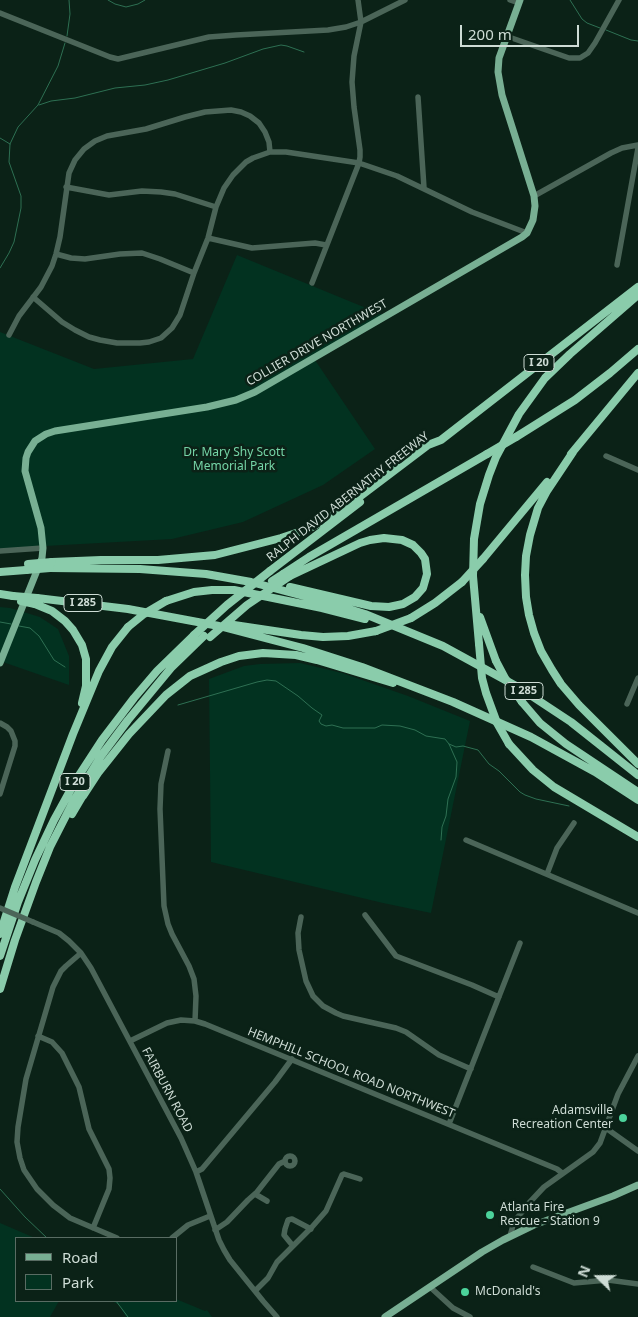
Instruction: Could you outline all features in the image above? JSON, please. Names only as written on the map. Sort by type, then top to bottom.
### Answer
[{"type":"highway","name":"I 20","points":[[440,440],[638,287]]},
{"type":"highway","points":[[638,295],[545,378],[522,409],[506,437],[489,475],[477,520],[474,550],[474,590],[482,678],[497,722],[510,744],[533,770],[554,787],[638,837]]},
{"type":"highway","name":"I 20","points":[[0,989],[36,882],[63,820],[101,756],[143,701],[177,663],[237,608],[286,575],[308,557],[516,437],[575,400],[638,349]]},
{"type":"highway","points":[[219,626],[234,625],[323,637],[348,636],[376,630],[411,618],[435,604],[462,582],[483,559],[638,373]]},
{"type":"highway","points":[[51,565],[101,560],[204,557],[281,538],[308,529],[330,517],[428,445],[440,440]]},
{"type":"highway","name":"RALPH DAVID ABERNATHY FREEWAY","points":[[0,956],[18,902],[35,860],[76,780],[102,740],[157,671],[227,605],[440,440]]},
{"type":"highway","points":[[573,452],[538,508],[530,534],[525,575],[529,615],[541,651],[561,684],[638,764]]},
{"type":"highway","points":[[251,582],[295,588],[371,606],[389,607],[403,604],[415,597],[423,588],[427,574],[425,559],[414,545],[402,540],[384,538],[360,543],[286,575]]},
{"type":"highway","name":"I 285","points":[[0,572],[51,565],[206,574],[251,582],[340,606],[443,646],[518,687],[571,722],[638,775]]},
{"type":"highway","points":[[0,934],[15,887],[73,734],[107,655],[128,627],[144,614],[166,601],[194,592],[234,590],[322,608],[398,627]]},
{"type":"highway","points":[[474,590],[480,617],[496,661],[522,702],[540,722],[566,744],[638,792]]},
{"type":"highway","points":[[0,594],[12,596],[24,602],[36,601],[65,621],[76,634],[84,652],[86,686],[73,734]]},
{"type":"highway","name":"I 285","points":[[36,601],[128,610],[219,626],[285,643],[347,662],[453,702],[550,747],[638,800]]},
{"type":"highway","points":[[36,882],[60,834],[110,752],[142,710],[207,636]]},
{"type":"highway","points":[[83,796],[98,773],[129,734],[166,695],[198,672],[239,656],[263,653],[296,655],[336,665],[453,702]]},
{"type":"highway","points":[[607,780],[638,806]]},
{"type":"main road","points":[[520,1],[499,58],[498,72],[499,84],[534,196],[533,220],[527,233]]},
{"type":"main road","name":"COLLIER DRIVE NORTHWEST","points":[[0,663],[39,567],[43,548],[41,528],[25,471],[28,452],[40,437],[55,431],[231,402],[255,392],[515,242],[527,233]]},
{"type":"main road","points":[[385,1317],[482,1252],[510,1236],[638,1185]]},
{"type":"street","points":[[312,283],[359,163],[360,150],[352,82],[354,56],[361,22],[358,0]]},
{"type":"street","points":[[0,13],[118,59],[209,38],[328,30],[346,27],[361,22],[406,0]]},
{"type":"street","points":[[510,0],[520,1]]},
{"type":"street","points":[[506,36],[569,58],[580,58],[588,53],[595,43],[619,0]]},
{"type":"street","points":[[418,97],[424,188]]},
{"type":"street","points":[[9,335],[19,316],[47,277],[60,237],[69,173],[75,160],[84,149],[95,141],[107,136],[146,129],[205,112],[231,110],[250,116],[259,123],[269,142],[270,152]]},
{"type":"street","points":[[534,196],[611,153],[622,148],[638,146],[617,265]]},
{"type":"street","points":[[33,297],[62,322],[75,330],[100,340],[140,344],[156,340],[167,333],[176,322],[208,238],[216,206],[224,188],[239,168],[253,158],[270,152],[286,152],[359,163],[397,176],[472,212],[527,233]]},
{"type":"street","points":[[66,187],[109,194],[142,191],[161,192],[175,194],[216,206]]},
{"type":"street","points":[[208,238],[252,248],[315,243],[326,245]]},
{"type":"street","points":[[56,254],[85,259],[142,253],[194,273]]},
{"type":"street","points":[[606,456],[638,470]]},
{"type":"street","points":[[0,551],[43,548]]},
{"type":"street","points":[[627,704],[638,678]]},
{"type":"street","points":[[0,723],[11,731],[15,746],[0,794]]},
{"type":"street","points":[[168,751],[161,784],[160,809],[164,906],[172,934],[194,978],[196,996],[195,1021]]},
{"type":"street","points":[[547,874],[557,848],[574,823]]},
{"type":"street","points":[[466,840],[638,913]]},
{"type":"street","name":"FAIRBURN ROAD","points":[[0,908],[58,933],[81,953],[91,968],[181,1138],[196,1172],[219,1240],[230,1260],[277,1317]]},
{"type":"street","points":[[365,915],[396,956],[499,996]]},
{"type":"street","points":[[301,917],[298,933],[299,950],[306,980],[313,996],[323,1006],[343,1016],[406,1032],[439,1055],[471,1069]]},
{"type":"street","points":[[449,1124],[520,943]]},
{"type":"street","points":[[81,953],[66,966],[57,978],[26,1079],[17,1142],[20,1158],[30,1181],[53,1206],[70,1218],[115,1237]]},
{"type":"street","name":"HEMPHILL SCHOOL ROAD NORTHWEST","points":[[130,1041],[167,1023],[181,1020],[205,1024],[557,1169],[562,1174]]},
{"type":"street","points":[[38,1036],[52,1042],[62,1053],[79,1087],[89,1128],[109,1169],[109,1189],[93,1228]]},
{"type":"street","points":[[510,1236],[514,1222],[528,1203],[544,1187],[593,1152],[600,1143],[625,1079],[638,1056]]},
{"type":"street","points":[[196,1172],[202,1169],[292,1059]]},
{"type":"street","points":[[605,1128],[638,1151]]},
{"type":"street","points":[[215,1230],[227,1222],[255,1194],[279,1164],[285,1160]]},
{"type":"street","points":[[254,1291],[268,1278],[277,1262],[326,1211],[342,1175],[360,1179]]},
{"type":"street","points":[[255,1194],[267,1201]]},
{"type":"street","points":[[173,1237],[188,1226],[210,1216]]},
{"type":"street","points":[[294,1246],[284,1235],[284,1229],[288,1220],[292,1219],[311,1228]]},
{"type":"street","points":[[533,1267],[574,1283],[608,1280],[638,1284]]},
{"type":"street","points":[[430,1287],[453,1308],[470,1317]]},
{"type":"green space","name":"Dr. Mary Shy Scott Memorial Park","points":[[237,255],[388,317],[315,360],[375,449],[323,485],[243,522],[172,539],[0,550],[0,332],[94,369],[193,359]]},
{"type":"green space","points":[[0,607],[40,617],[58,629],[69,656],[69,685],[0,661]]},
{"type":"green space","points":[[300,663],[342,673],[408,696],[470,721],[431,913],[211,862],[209,679],[244,666]]},
{"type":"green space","points":[[0,1223],[33,1237],[15,1237],[15,1302],[58,1302],[50,1317],[0,1317]]},
{"type":"green space","points":[[178,1300],[205,1311],[207,1310],[212,1317],[126,1317],[119,1305],[114,1302],[178,1302]]},
{"type":"waterway","points":[[67,36],[70,14],[69,0]]},
{"type":"waterway","points":[[108,0],[126,7],[145,0]]},
{"type":"waterway","points":[[570,0],[582,19],[600,28]]},
{"type":"waterway","points":[[606,30],[638,41]]},
{"type":"waterway","points":[[0,268],[14,242],[21,208],[21,196],[9,162],[10,144],[18,127],[38,105],[58,66],[65,43]]},
{"type":"waterway","points":[[39,105],[115,88],[145,85],[168,80],[225,63],[263,49],[281,45],[304,52]]},
{"type":"waterway","points":[[0,138],[10,144]]},
{"type":"waterway","points":[[0,622],[11,624]]},
{"type":"waterway","points":[[19,626],[30,628],[39,636],[54,660],[65,667]]},
{"type":"waterway","points":[[178,705],[257,682],[276,681],[322,715],[319,721],[326,726],[332,725],[343,728],[375,728],[382,725],[400,726],[415,730],[426,736],[445,739],[457,762],[456,777],[448,799],[441,840]]},
{"type":"waterway","points":[[449,744],[456,747],[463,746],[478,750],[489,764],[525,795],[569,806]]},
{"type":"waterway","points":[[0,1189],[46,1237]]},
{"type":"waterway","points":[[117,1302],[128,1317]]},
{"type":"place","name":"Adamsville Recreation Center","points":[[623,1118]]},
{"type":"place","name":"Atlanta Fire Rescue - Station 9","points":[[490,1215]]},
{"type":"place","name":"McDonald's","points":[[465,1292]]}]
